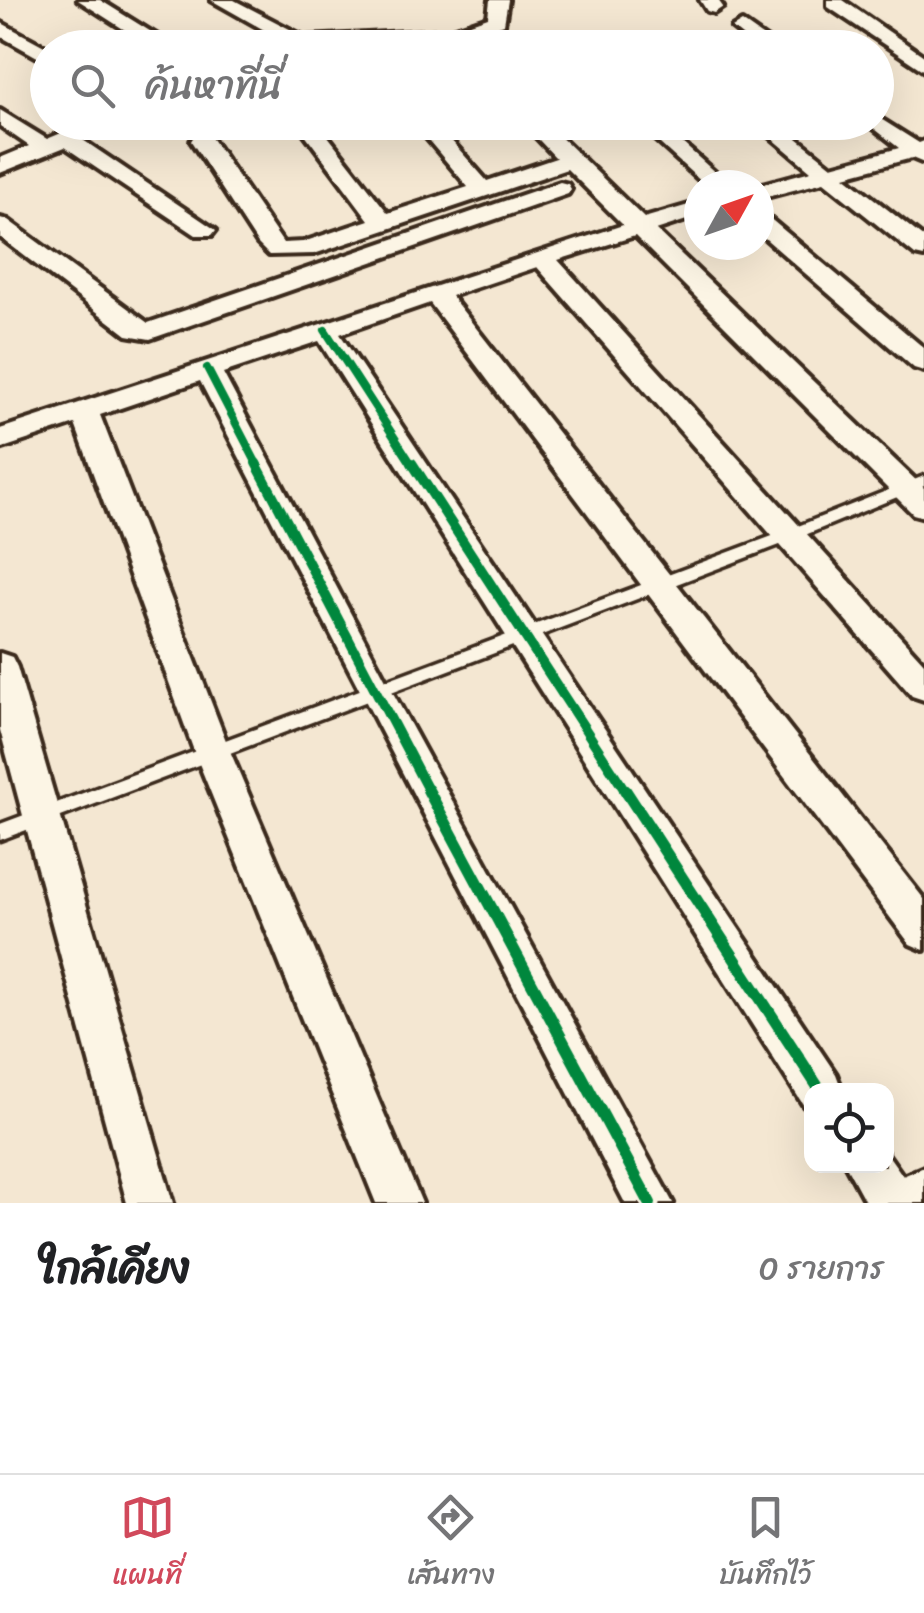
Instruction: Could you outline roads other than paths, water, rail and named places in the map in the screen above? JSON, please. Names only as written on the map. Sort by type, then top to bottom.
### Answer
[{"type":"street","points":[[87,0],[138,30]]},
{"type":"street","points":[[220,0],[254,8],[280,30]]},
{"type":"street","points":[[469,30],[497,20],[499,0]]},
{"type":"street","points":[[836,3],[874,30]]},
{"type":"street","points":[[0,28],[30,47]]},
{"type":"street","points":[[894,44],[924,65]]},
{"type":"street","points":[[0,116],[30,130]]},
{"type":"street","points":[[894,134],[921,151]]},
{"type":"street","points":[[51,140],[204,230]]},
{"type":"street","points":[[0,166],[64,140]]},
{"type":"street","points":[[320,140],[383,223]]},
{"type":"street","points":[[439,140],[483,190]]},
{"type":"street","points":[[550,140],[918,491]]},
{"type":"street","points":[[667,140],[701,170]]},
{"type":"street","points":[[786,140],[924,250]]},
{"type":"street","points":[[202,141],[270,244],[278,250],[304,249],[571,160]]},
{"type":"street","points":[[774,188],[921,151]]},
{"type":"street","points":[[0,225],[136,329],[150,331],[560,189]]},
{"type":"street","points":[[0,439],[542,257],[684,213]]},
{"type":"street","points":[[774,234],[924,362]]},
{"type":"street","points":[[542,257],[924,686]]},
{"type":"street","points":[[435,293],[924,931]]},
{"type":"street","points":[[324,330],[815,1083]]},
{"type":"street","points":[[208,368],[374,690],[650,1203]]},
{"type":"street","points":[[84,410],[212,751],[399,1203]]},
{"type":"street","points":[[0,667],[150,1203]]},
{"type":"street","points":[[873,1173],[893,1203]]},
{"type":"street","points":[[901,1203],[924,1190]]},
{"type":"lane","points":[[0,832],[658,583],[918,491]]}]
